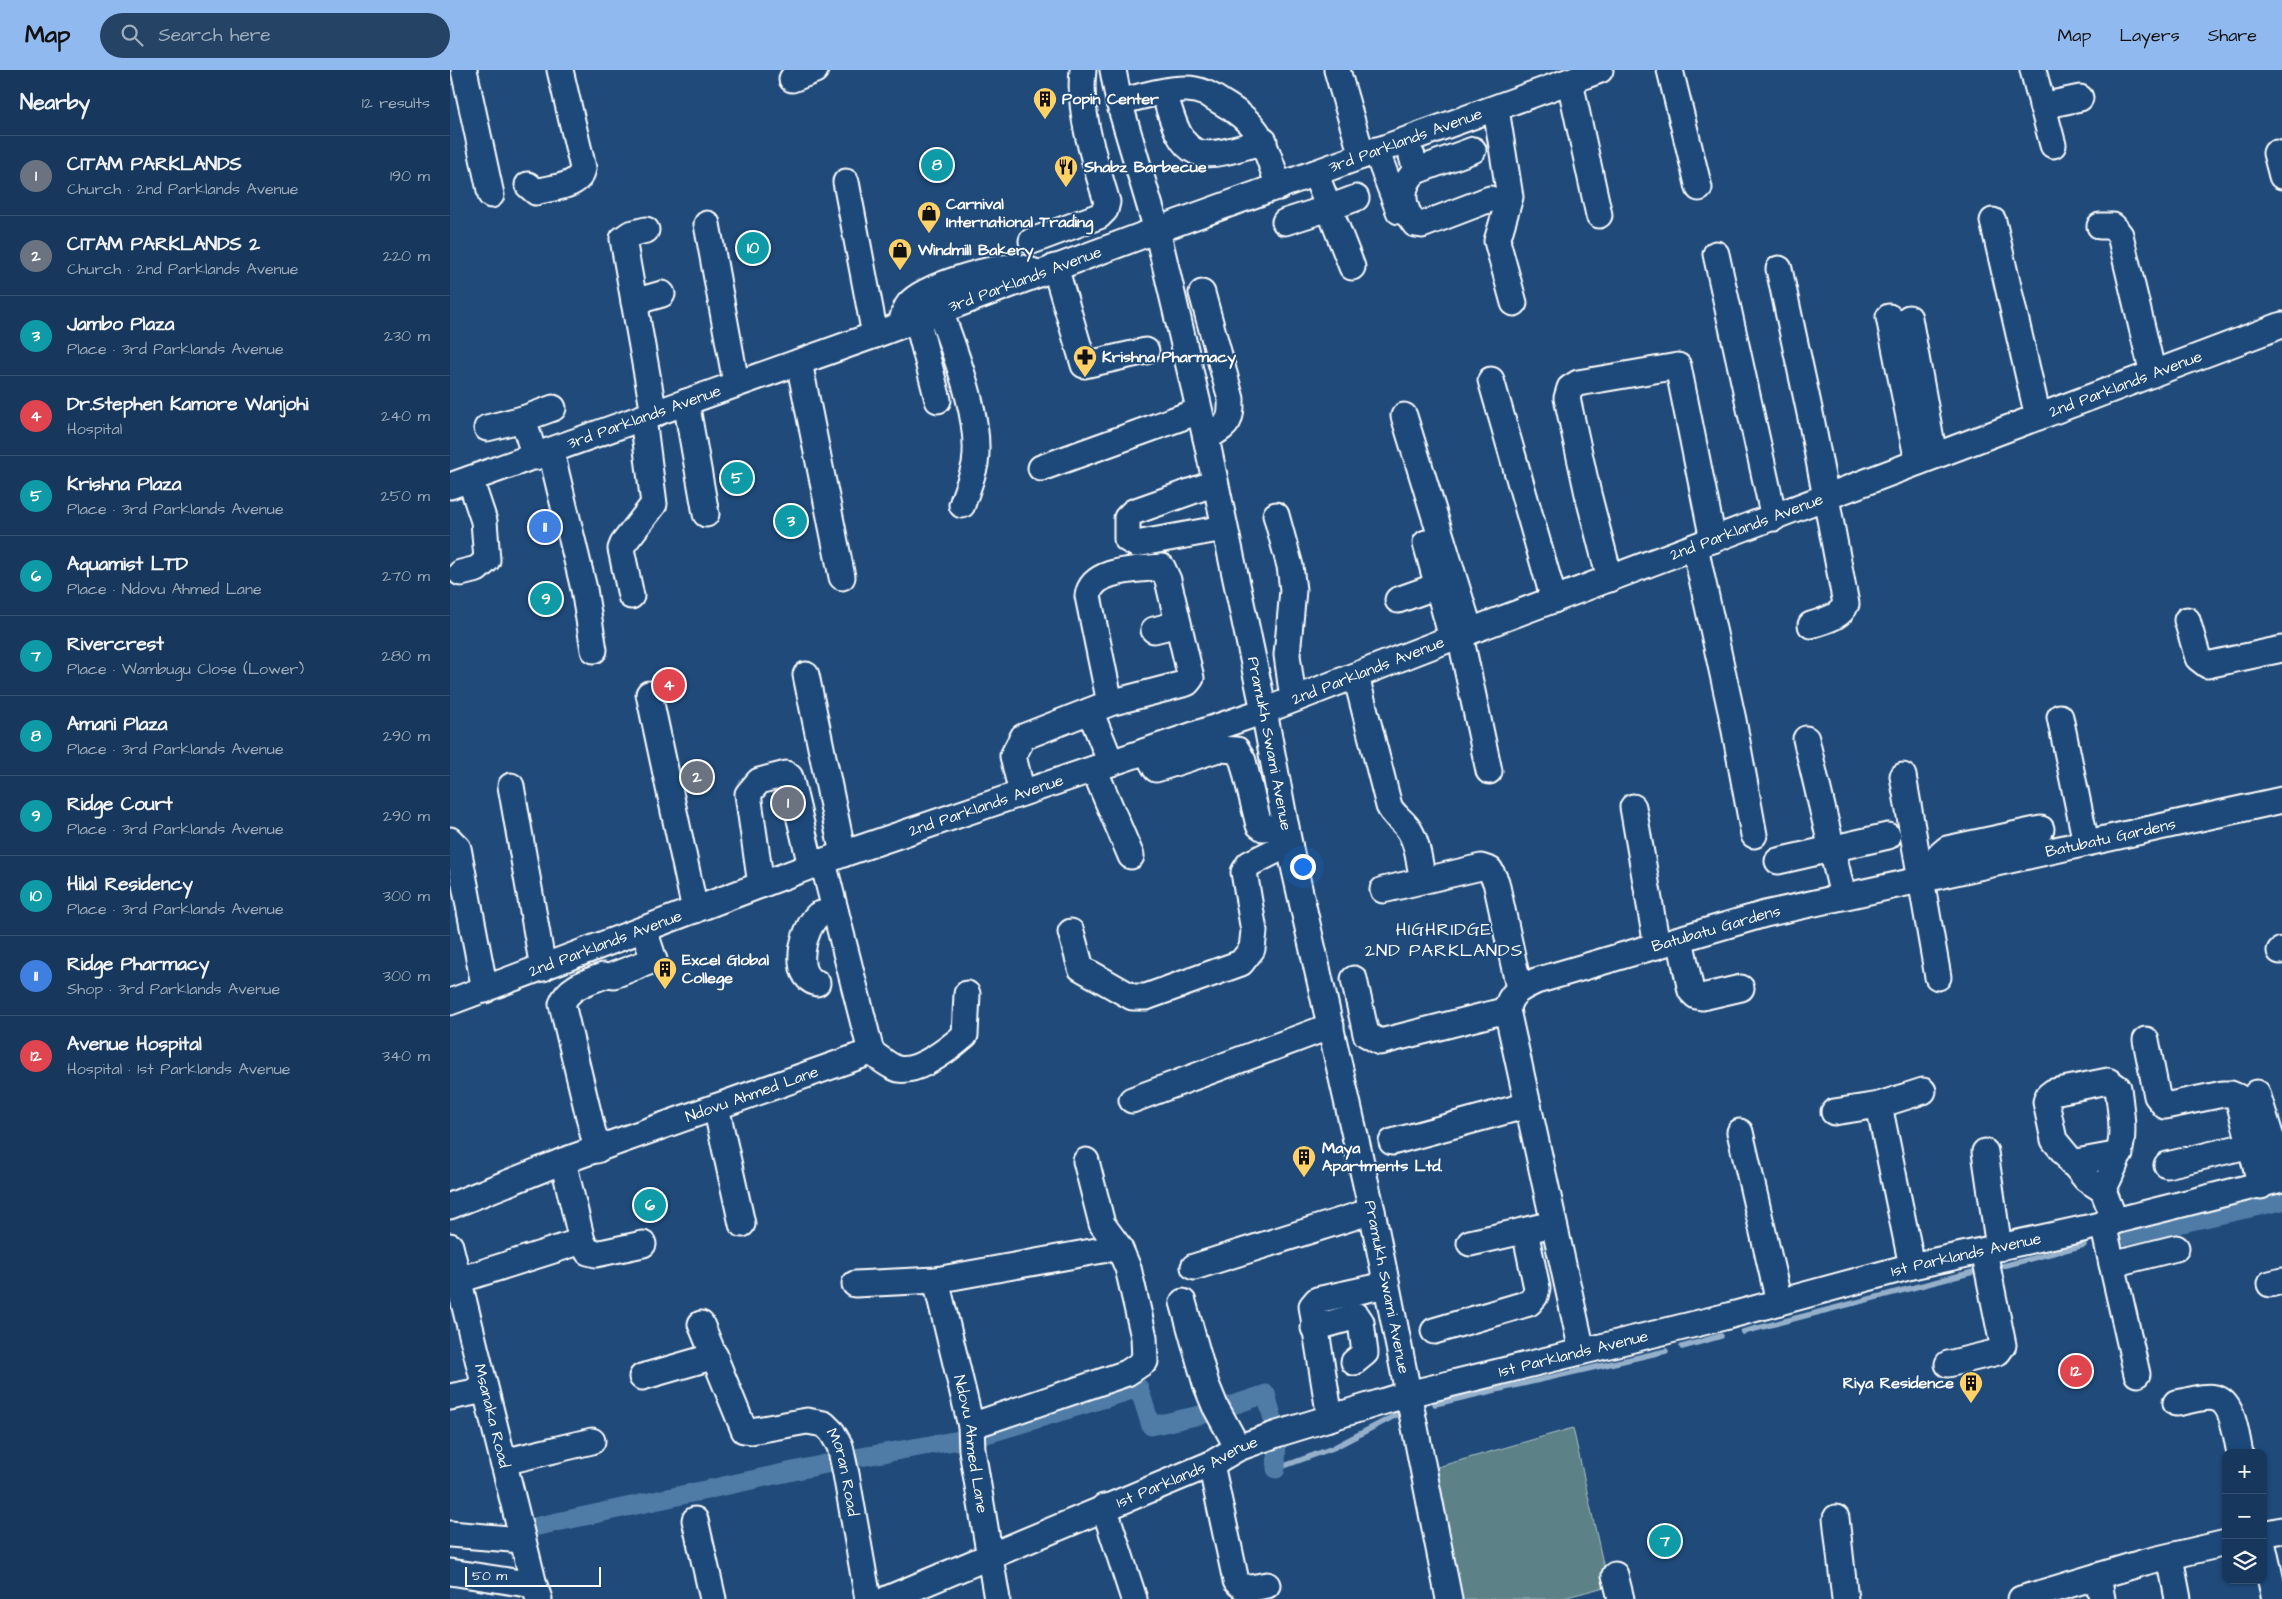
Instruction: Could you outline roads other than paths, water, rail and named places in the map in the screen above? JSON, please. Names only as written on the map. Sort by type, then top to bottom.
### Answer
[{"type":"street","points":[[464,70],[490,195]]},
{"type":"street","points":[[528,185],[536,192],[576,181],[582,176],[584,168],[560,70]]},
{"type":"street","points":[[792,80],[815,70]]},
{"type":"street","points":[[1032,240],[1099,216],[1105,210],[1107,202],[1092,152],[1089,133],[1082,81],[1083,70]]},
{"type":"street","name":"Pramukh Swami Avenue","points":[[1113,70],[1119,102],[1157,230],[1206,438],[1264,711],[1287,836],[1372,1211],[1449,1599]]},
{"type":"street","points":[[1338,70],[1369,153],[1404,227]]},
{"type":"street","name":"3rd Parklands Avenue","points":[[460,483],[940,311],[1157,230],[1600,70]]},
{"type":"street","points":[[2034,70],[2053,145]]},
{"type":"street","points":[[1676,72],[1699,188]]},
{"type":"street","points":[[1570,82],[1599,215]]},
{"type":"street","points":[[1119,102],[1186,89],[1204,92],[1242,114],[1252,123],[1264,141],[1279,187]]},
{"type":"street","points":[[1164,92],[1179,138],[1189,148],[1202,154],[1214,154],[1264,141]]},
{"type":"street","points":[[2042,106],[2080,98]]},
{"type":"street","points":[[1496,109],[1510,197],[1498,241],[1514,303]]},
{"type":"street","points":[[1089,133],[1126,126]]},
{"type":"street","points":[[1408,140],[1416,171]]},
{"type":"street","points":[[1473,150],[1416,171],[1408,178],[1403,188],[1404,201],[1414,224],[1422,225],[1490,199]]},
{"type":"street","points":[[2276,153],[2282,176]]},
{"type":"street","points":[[1315,173],[1352,267]]},
{"type":"street","points":[[846,182],[875,334]]},
{"type":"street","points":[[1285,222],[1356,198]]},
{"type":"street","points":[[1993,221],[2038,417]]},
{"type":"street","points":[[707,224],[736,383]]},
{"type":"street","points":[[2100,226],[2113,226],[2120,235],[2153,374]]},
{"type":"street","points":[[631,596],[622,544],[654,504],[648,416],[634,302],[623,239],[630,234],[646,230]]},
{"type":"street","points":[[1716,254],[1774,518]]},
{"type":"street","points":[[938,400],[909,322],[910,303],[920,294],[946,282],[1015,267],[1047,271],[1084,365],[1146,351]]},
{"type":"street","points":[[1779,269],[1811,418],[1824,499],[1846,604],[1843,611],[1836,617],[1811,625]]},
{"type":"street","points":[[1202,293],[1231,399],[1232,415],[1228,424],[1206,438]]},
{"type":"street","points":[[634,302],[662,294]]},
{"type":"street","points":[[940,311],[959,365],[976,432],[975,464],[962,505]]},
{"type":"street","points":[[1899,318],[1926,459]]},
{"type":"street","name":"2nd Parklands Avenue","points":[[469,996],[826,860],[1264,711],[2038,417],[2153,374],[2281,330]]},
{"type":"street","points":[[799,362],[842,577]]},
{"type":"street","points":[[1610,579],[1567,398],[1570,388],[1578,383],[1678,366],[1704,544],[1754,835]]},
{"type":"street","points":[[1491,380],[1554,600]]},
{"type":"street","points":[[686,402],[706,514]]},
{"type":"street","points":[[487,428],[523,419],[553,408]]},
{"type":"street","points":[[1042,468],[1199,411]]},
{"type":"street","points":[[1404,416],[1461,635],[1489,771]]},
{"type":"street","points":[[523,419],[543,454],[584,589],[594,650]]},
{"type":"street","points":[[460,483],[484,521],[488,560],[477,570],[461,573]]},
{"type":"street","points":[[1215,483],[1134,512],[1127,518],[1127,539],[1136,544],[1224,528]]},
{"type":"street","points":[[1276,516],[1291,574],[1292,597],[1287,655],[1294,699]]},
{"type":"street","points":[[1426,543],[1437,586],[1461,635]]},
{"type":"street","points":[[1022,793],[1013,756],[1023,737],[1100,707],[1187,683],[1191,678],[1166,627],[1168,580],[1162,567],[1120,572],[1095,580],[1089,586],[1088,596],[1100,707],[1102,766],[1131,856]]},
{"type":"street","points":[[1398,600],[1437,586]]},
{"type":"street","points":[[2187,620],[2198,658],[2207,665],[2282,649]]},
{"type":"street","points":[[806,675],[826,860],[835,910],[871,1052],[898,1069],[920,1066],[952,1047],[964,1035],[967,994]]},
{"type":"street","points":[[1356,676],[1389,806],[1393,814],[1401,820],[1412,835],[1423,880]]},
{"type":"street","points":[[649,694],[695,910]]},
{"type":"street","points":[[2060,717],[2086,843]]},
{"type":"street","points":[[1806,740],[1843,896]]},
{"type":"street","points":[[1146,751],[1156,769],[1218,749],[1237,750],[1243,761],[1259,825],[1287,836]]},
{"type":"street","points":[[761,885],[748,794],[759,781],[786,774],[790,777],[826,860]]},
{"type":"street","points":[[1903,776],[1930,878],[1938,977]]},
{"type":"street","points":[[511,786],[543,968]]},
{"type":"street","name":"Batubatu Gardens","points":[[1519,988],[1765,914],[2282,800]]},
{"type":"street","points":[[1633,807],[1668,942],[1691,991],[1696,996],[1702,997],[1741,988]]},
{"type":"street","points":[[1930,878],[1940,855],[1947,849],[2041,829]]},
{"type":"street","points":[[1071,932],[1081,968],[1132,997],[1146,996],[1241,963],[1252,949],[1254,931],[1244,872],[1250,864],[1287,836]]},
{"type":"street","points":[[1778,860],[1888,836]]},
{"type":"street","points":[[450,840],[458,848],[469,996]]},
{"type":"street","points":[[1383,890],[1481,866],[1490,870],[1496,882],[1519,988],[1512,996],[1507,1010],[1552,1224],[1582,1351]]},
{"type":"street","points":[[450,882],[469,996]]},
{"type":"street","points":[[817,983],[810,981],[805,976],[802,964],[807,936],[816,918],[821,913],[835,910]]},
{"type":"street","points":[[597,1150],[562,1004],[564,996],[570,990],[654,960],[644,930]]},
{"type":"street","points":[[1354,979],[1366,1034],[1380,1042],[1507,1010]]},
{"type":"street","points":[[1132,1100],[1331,1026]]},
{"type":"street","points":[[2146,1040],[2160,1102],[2165,1106],[2231,1094],[2238,1097],[2268,1140],[2282,1173]]},
{"type":"street","name":"Ndovu Ahmed Lane","points":[[450,1206],[563,1162],[871,1052]]},
{"type":"street","points":[[2103,1190],[2086,1179],[2054,1140],[2046,1102],[2048,1096],[2053,1092],[2100,1081],[2108,1081],[2118,1088],[2123,1132],[2120,1154],[2103,1190],[2102,1224],[2107,1303]]},
{"type":"street","points":[[1834,1112],[1880,1105],[1923,1091]]},
{"type":"street","points":[[2257,1093],[2268,1140],[2271,1183]]},
{"type":"street","points":[[1880,1105],[1912,1266]]},
{"type":"street","points":[[1392,1142],[1528,1106]]},
{"type":"street","points":[[716,1107],[742,1224]]},
{"type":"street","points":[[1740,1132],[1779,1302]]},
{"type":"street","points":[[2167,1165],[2268,1140]]},
{"type":"street","points":[[1948,1364],[1998,1352],[2003,1345],[1991,1249],[1985,1152]]},
{"type":"street","points":[[2071,1163],[2120,1154]]},
{"type":"street","points":[[971,1426],[1126,1374],[1145,1361],[1142,1328],[1128,1268],[1119,1247],[1102,1224],[1086,1161]]},
{"type":"street","points":[[563,1162],[582,1241],[588,1252],[596,1254],[643,1244]]},
{"type":"street","name":"1st Parklands Avenue","points":[[888,1599],[1104,1507],[1211,1464],[1238,1448],[1408,1394],[1779,1302],[1912,1266],[2102,1224],[2271,1183]]},
{"type":"street","points":[[1194,1267],[1372,1211]]},
{"type":"street","points":[[1470,1243],[1552,1224]]},
{"type":"street","points":[[2102,1224],[2137,1374]]},
{"type":"street","points":[[1434,1331],[1529,1303],[1535,1296],[1537,1288],[1525,1230]]},
{"type":"street","points":[[459,1280],[582,1241]]},
{"type":"street","name":"Msanaka Road","points":[[450,1246],[536,1592]]},
{"type":"street","points":[[855,1284],[936,1280],[1119,1247]]},
{"type":"street","points":[[2112,1264],[2176,1248]]},
{"type":"street","name":"Ndovu Ahmed Lane","points":[[936,1280],[971,1426],[972,1450],[997,1599]]},
{"type":"street","points":[[1330,1418],[1314,1328],[1312,1306],[1318,1300],[1386,1285]]},
{"type":"street","points":[[1184,1302],[1209,1391],[1238,1448]]},
{"type":"street","points":[[1314,1328],[1357,1316],[1361,1322],[1364,1353],[1354,1362]]},
{"type":"street","name":"Moran Road","points":[[701,1324],[744,1430],[751,1432],[807,1422],[824,1424],[832,1432],[840,1446],[868,1599]]},
{"type":"street","points":[[642,1377],[715,1356]]},
{"type":"street","points":[[450,1397],[485,1390]]},
{"type":"street","points":[[2176,1403],[2214,1397],[2222,1401],[2229,1410],[2239,1449]]},
{"type":"street","points":[[503,1462],[592,1441]]},
{"type":"street","points":[[1211,1464],[1236,1581],[1240,1586],[1248,1589],[1267,1584]]},
{"type":"street","points":[[1104,1507],[1134,1599]]},
{"type":"street","points":[[1836,1518],[1845,1599]]},
{"type":"street","points":[[695,1520],[713,1599]]},
{"type":"street","points":[[2267,1533],[2282,1530]]},
{"type":"street","points":[[450,1534],[522,1540]]},
{"type":"street","points":[[2021,1599],[2100,1588],[2170,1557],[2222,1544]]},
{"type":"street","points":[[2170,1557],[2178,1599]]},
{"type":"street","points":[[2267,1564],[2275,1599]]},
{"type":"street","points":[[450,1572],[536,1592]]},
{"type":"street","points":[[1615,1575],[1621,1599]]},
{"type":"waterway","points":[[2114,1238],[2282,1201]]},
{"type":"waterway","points":[[1999,1267],[2084,1245]]},
{"type":"waterway","points":[[1743,1332],[1981,1270]]},
{"type":"waterway","points":[[1682,1347],[1721,1336]]},
{"type":"waterway","points":[[1435,1404],[1666,1351]]},
{"type":"waterway","points":[[509,1534],[849,1459],[977,1437],[1139,1388],[1151,1426],[1209,1413],[1266,1394],[1277,1434],[1276,1469]]},
{"type":"waterway","points":[[1276,1469],[1333,1448],[1400,1413]]},
{"type":"place","name":"Popin Center","points":[[1045,120]]},
{"type":"place","name":"Amani Plaza","points":[[937,165]]},
{"type":"place","name":"Shabz Barbecue","points":[[1066,188]]},
{"type":"place","name":"Carnival International Trading","points":[[929,234]]},
{"type":"place","name":"Hilal Residency","points":[[753,248]]},
{"type":"place","name":"Windmill Bakery","points":[[900,271]]},
{"type":"place","name":"Krishna Pharmacy","points":[[1085,378]]},
{"type":"place","name":"Krishna Plaza","points":[[737,478]]},
{"type":"place","name":"Jambo Plaza","points":[[791,521]]},
{"type":"place","name":"Ridge Pharmacy","points":[[545,527]]},
{"type":"place","name":"Ridge Court","points":[[546,599]]},
{"type":"place","name":"Dr.Stephen Kamore Wanjohi","points":[[669,685]]},
{"type":"place","name":"CITAM PARKLANDS 2","points":[[697,777]]},
{"type":"place","name":"CITAM PARKLANDS","points":[[788,803]]},
{"type":"place","name":"Excel Global College","points":[[665,990]]},
{"type":"place","name":"Maya Apartments Ltd.","points":[[1304,1178]]},
{"type":"place","name":"Aquamist LTD","points":[[650,1205]]},
{"type":"place","name":"Avenue Hospital","points":[[2076,1371]]},
{"type":"place","name":"Riya Residence","points":[[1971,1404]]},
{"type":"place","name":"Rivercrest","points":[[1665,1541]]},
{"type":"district","name":"HIGHRIDGE 2ND PARKLANDS","points":[[1444,940]]}]
